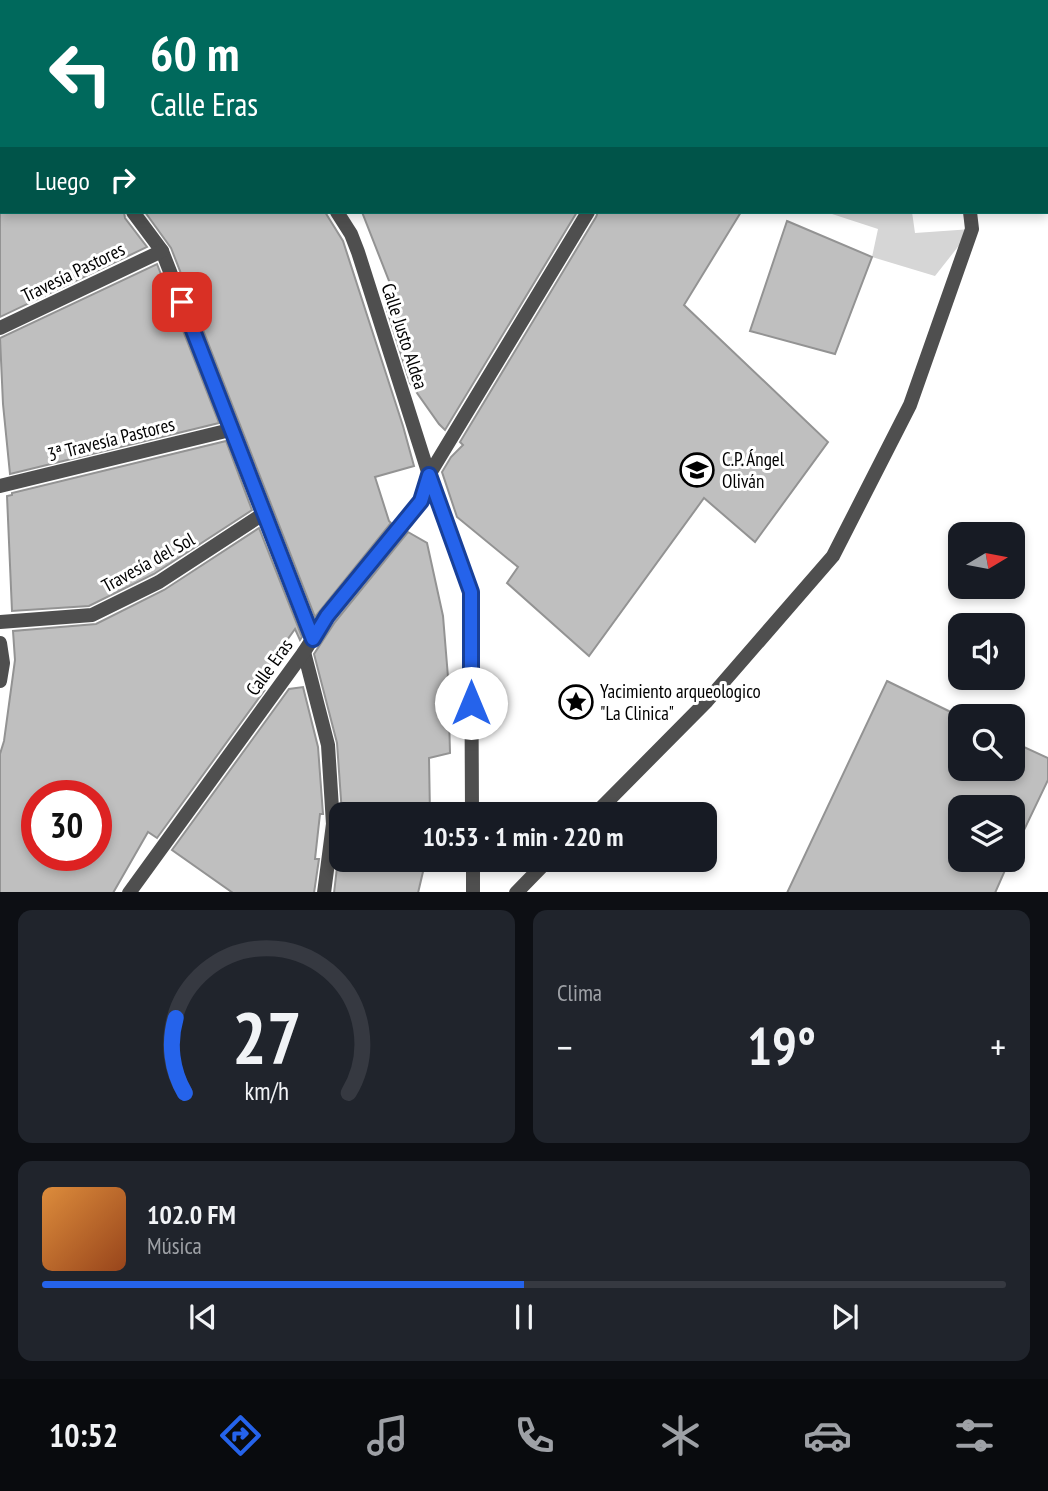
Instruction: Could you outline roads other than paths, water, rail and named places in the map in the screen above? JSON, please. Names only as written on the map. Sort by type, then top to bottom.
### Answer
[{"type":"street","points":[[134,214],[162,251],[313,639]]},
{"type":"street","name":"Calle Justo Aldea","points":[[338,214],[358,252],[429,475],[471,592],[472,802]]},
{"type":"street","name":"Calle Eras","points":[[129,892],[304,652],[327,616],[421,501],[429,475],[587,214]]},
{"type":"street","points":[[607,802],[707,701],[833,556],[910,405],[972,229],[970,214]]},
{"type":"street","name":"Travesía Pastores","points":[[0,328],[162,251]]},
{"type":"street","name":"3ª Travesía Pastores","points":[[0,486],[230,430]]},
{"type":"street","name":"Travesía del Sol","points":[[0,622],[92,615],[159,582],[263,514]]},
{"type":"street","points":[[0,643],[3,663],[0,681]]},
{"type":"street","points":[[304,652],[328,745],[333,824],[324,892]]},
{"type":"street","points":[[473,872],[473,892]]},
{"type":"street","points":[[516,892],[537,872]]},
{"type":"place","name":"C.P. Ángel Oliván","points":[[697,470]]},
{"type":"place","name":"Yacimiento arqueologico \"La Clinica\"","points":[[576,702]]}]
